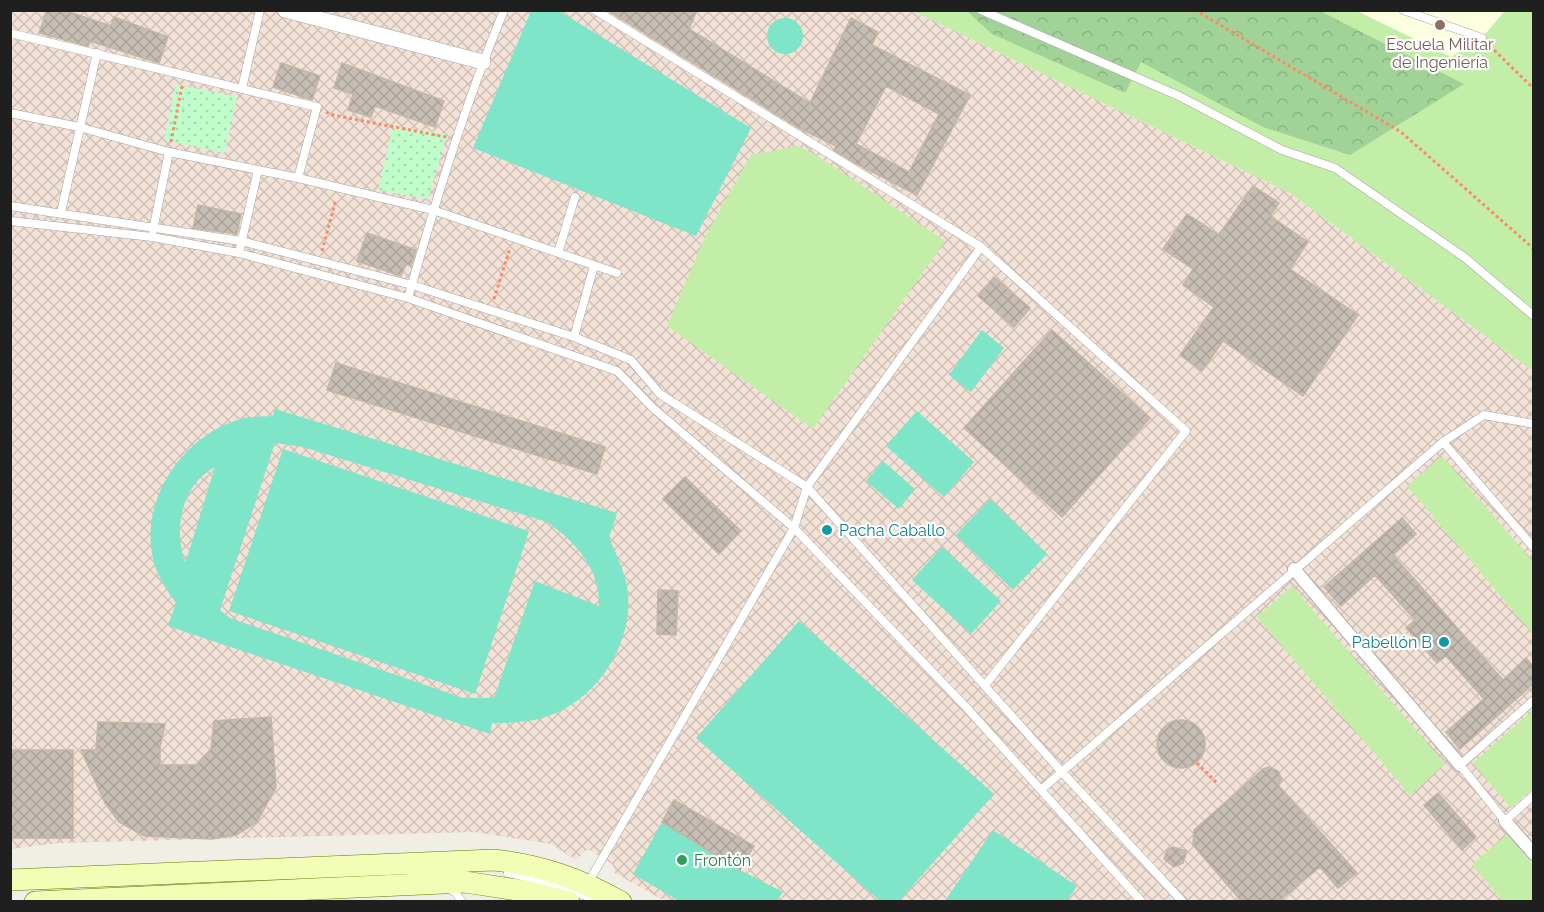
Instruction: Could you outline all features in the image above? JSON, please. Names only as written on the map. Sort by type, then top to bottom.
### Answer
[{"type":"main road","points":[[10,880],[494,860],[528,864],[621,902]]},
{"type":"main road","points":[[35,902],[465,882],[497,886],[569,902]]},
{"type":"street","points":[[285,10],[483,62]]},
{"type":"street","points":[[1294,569],[1460,765]]},
{"type":"street","points":[[1505,821],[1533,854]]},
{"type":"lane","points":[[242,88],[260,10]]},
{"type":"lane","points":[[408,297],[433,210],[483,62],[504,10]]},
{"type":"lane","points":[[595,10],[981,248],[1186,430],[986,684]]},
{"type":"lane","points":[[981,10],[1179,96],[1282,150],[1335,168],[1464,257],[1533,316]]},
{"type":"lane","points":[[1403,10],[1482,38]]},
{"type":"lane","points":[[10,33],[317,107],[298,178]]},
{"type":"lane","points":[[61,212],[97,53]]},
{"type":"lane","points":[[10,113],[80,128],[169,152],[298,178],[433,210],[617,273]]},
{"type":"lane","points":[[152,237],[169,152]]},
{"type":"lane","points":[[239,253],[258,170]]},
{"type":"lane","points":[[558,253],[575,197]]},
{"type":"lane","points":[[10,206],[242,241],[412,285],[574,338],[631,360],[660,394],[807,487],[986,684],[1061,771],[1183,902]]},
{"type":"lane","points":[[10,221],[152,237],[239,253],[408,297],[617,371],[653,408],[794,528],[1042,789],[1142,902]]},
{"type":"lane","points":[[508,873],[593,892],[794,528],[807,487],[981,248]]},
{"type":"lane","points":[[574,338],[594,266]]},
{"type":"lane","points":[[1042,789],[1443,442],[1484,415],[1533,424]]},
{"type":"lane","points":[[1443,442],[1533,548]]},
{"type":"lane","points":[[1533,700],[1460,765],[1505,821],[1533,795]]},
{"type":"lane","points":[[434,884],[455,892],[462,902]]},
{"type":"path","points":[[1195,10],[1401,132],[1533,249]]},
{"type":"path","points":[[1482,38],[1533,89]]},
{"type":"path","points":[[169,152],[184,76]]},
{"type":"path","points":[[317,107],[333,116],[457,139]]},
{"type":"path","points":[[320,261],[339,188]]},
{"type":"path","points":[[491,310],[513,238]]},
{"type":"path","points":[[1197,763],[1218,784]]},
{"type":"shaded area","name":"Escuela Militar de Ingeniería","points":[[1500,10],[1503,12],[1482,38],[1451,57],[1357,11]]},
{"type":"shaded area","points":[[11,11],[913,11],[1290,193],[1533,371],[1533,901],[665,901],[615,873],[612,864],[588,849],[576,860],[551,844],[474,832],[59,843],[11,849]]},
{"type":"green space","points":[[531,11],[559,11],[751,128],[696,236],[473,148]]},
{"type":"green space","points":[[913,11],[1357,11],[1451,57],[1482,38],[1505,11],[1533,11],[1533,371],[1290,193]]},
{"type":"green space","points":[[967,11],[1320,11],[1464,84],[1350,155],[1263,127],[1141,62],[1125,93],[992,34]]},
{"type":"green space","points":[[785,18],[798,23],[803,36],[798,49],[785,54],[772,49],[767,36],[772,23]]},
{"type":"green space","points":[[176,84],[237,97],[225,153],[164,140]]},
{"type":"green space","points":[[393,126],[447,134],[428,199],[378,190]]},
{"type":"green space","points":[[798,146],[819,157],[945,241],[813,429],[667,326],[705,237],[751,155]]},
{"type":"green space","points":[[982,330],[1004,348],[971,392],[949,375]]},
{"type":"green space","points":[[275,409],[617,513],[609,538],[625,579],[628,612],[619,648],[599,680],[572,704],[556,713],[525,721],[492,723],[490,734],[168,626],[176,603],[156,570],[150,535],[153,513],[160,491],[171,471],[203,437],[245,418],[273,416]],"holes":[[[275,443],[303,447],[547,522],[568,538],[591,568],[599,606],[535,581],[494,698],[463,698],[230,618],[220,610]],[[215,467],[186,561],[185,562],[180,535],[183,508],[195,484]]]},
{"type":"green space","points":[[917,411],[974,462],[944,497],[886,446]]},
{"type":"green space","points":[[283,449],[529,531],[475,694],[229,611]]},
{"type":"green space","points":[[1442,456],[1533,562],[1533,634],[1407,486]]},
{"type":"green space","points":[[883,461],[915,489],[899,509],[866,481]]},
{"type":"green space","points":[[990,499],[1047,554],[1013,590],[956,535]]},
{"type":"green space","points":[[942,547],[1001,601],[971,634],[912,580]]},
{"type":"green space","points":[[1292,586],[1445,764],[1410,795],[1257,617]]},
{"type":"green space","points":[[799,621],[994,794],[899,901],[880,901],[696,738]]},
{"type":"green space","points":[[1533,710],[1533,788],[1511,808],[1473,763]]},
{"type":"green space","name":"Frontón","points":[[662,822],[740,870],[783,892],[777,901],[679,901],[633,874]]},
{"type":"green space","points":[[993,830],[1077,886],[1067,901],[945,901]]},
{"type":"green space","points":[[1507,834],[1533,865],[1533,901],[1503,901],[1472,865]]},
{"type":"building","points":[[47,10],[64,10],[111,26],[114,17],[168,37],[159,63],[90,41],[88,46],[39,33]]},
{"type":"building","points":[[607,10],[697,10],[689,29],[810,103],[851,18],[878,32],[872,45],[970,95],[917,195],[855,163],[834,150],[836,146],[799,128]],"holes":[[[886,86],[939,114],[909,172],[856,144]]]},
{"type":"building","points":[[281,63],[320,76],[312,100],[273,87]]},
{"type":"building","points":[[342,63],[444,101],[435,127],[375,106],[371,117],[348,110],[353,94],[334,88]]},
{"type":"building","points":[[1253,186],[1279,203],[1270,216],[1308,242],[1290,269],[1358,315],[1303,396],[1223,341],[1202,371],[1180,355],[1214,307],[1183,285],[1193,269],[1163,249],[1187,214],[1219,235]]},
{"type":"building","points":[[198,205],[241,214],[237,234],[193,228]]},
{"type":"building","points":[[367,233],[416,250],[411,266],[406,264],[401,276],[357,261]]},
{"type":"building","points":[[994,277],[1030,308],[1014,327],[978,296]]},
{"type":"building","points":[[1052,330],[1150,418],[1062,517],[964,428]]},
{"type":"building","points":[[336,363],[605,447],[597,474],[327,390]]},
{"type":"building","points":[[685,477],[741,531],[719,554],[663,499]]},
{"type":"building","name":"Pabellón B","points":[[1402,518],[1416,534],[1393,555],[1503,680],[1526,658],[1533,666],[1533,684],[1460,749],[1446,732],[1484,699],[1446,656],[1437,663],[1406,628],[1415,620],[1375,575],[1341,606],[1324,587]]},
{"type":"building","points":[[658,590],[678,591],[676,635],[657,634]]},
{"type":"building","points":[[271,717],[276,787],[257,822],[236,835],[212,839],[144,836],[119,822],[105,803],[81,750],[96,750],[98,722],[165,724],[160,747],[160,765],[197,765],[211,749],[214,721]]},
{"type":"building","points":[[1176,720],[1186,720],[1198,727],[1205,739],[1205,749],[1198,761],[1186,768],[1176,768],[1161,757],[1157,749],[1157,739],[1168,724]]},
{"type":"building","points":[[10,750],[73,750],[73,838],[10,838]]},
{"type":"building","points":[[1269,767],[1278,771],[1282,780],[1278,785],[1357,873],[1338,888],[1320,867],[1278,902],[1242,902],[1193,845],[1194,830],[1263,769]]},
{"type":"building","points":[[1438,793],[1476,837],[1462,850],[1424,805]]},
{"type":"building","points":[[674,800],[754,846],[740,870],[662,822]]},
{"type":"building","points":[[1173,847],[1187,851],[1183,863],[1174,867],[1164,859],[1167,850]]},
{"type":"place","name":"Escuela Militar de Ingeniería","points":[[1440,25]]},
{"type":"place","name":"Pacha Caballo","points":[[827,530]]},
{"type":"place","name":"Pabellón B","points":[[1444,642]]},
{"type":"place","name":"Frontón","points":[[682,860]]}]
